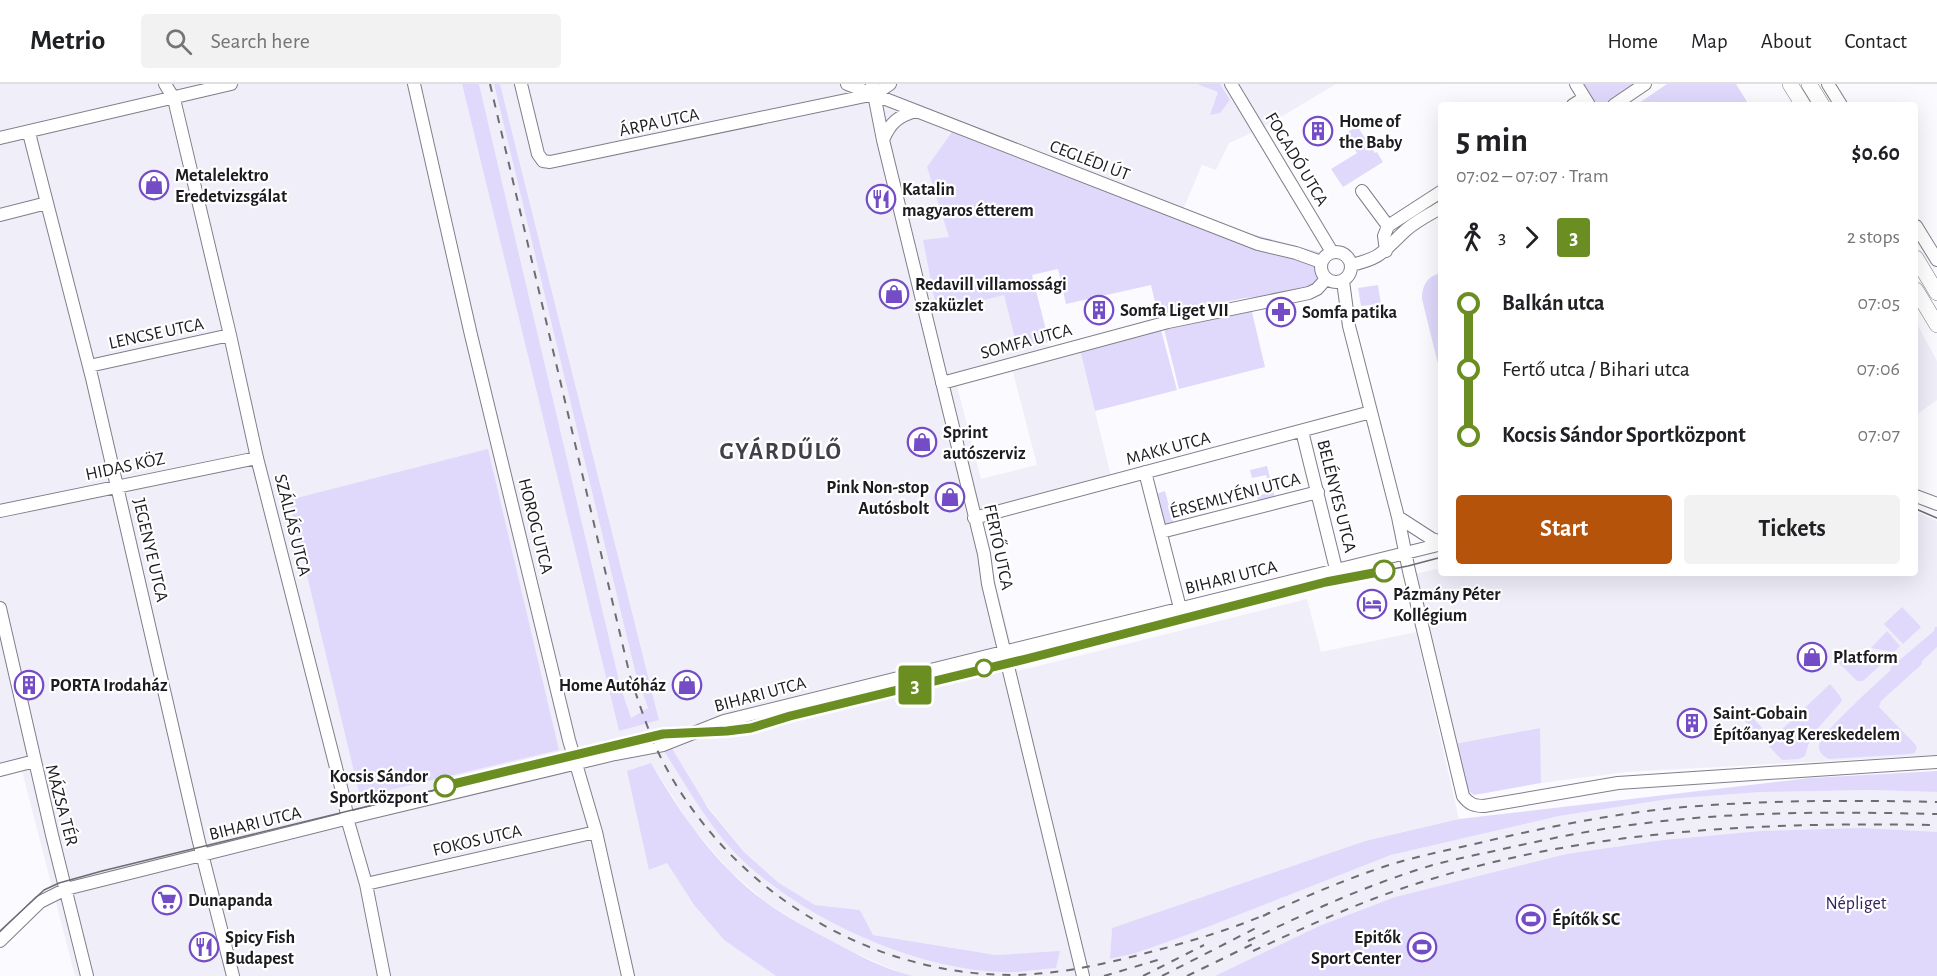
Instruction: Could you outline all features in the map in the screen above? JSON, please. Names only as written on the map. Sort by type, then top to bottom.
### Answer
[{"type":"main road","points":[[1790,84],[1801,102]]},
{"type":"main road","points":[[1809,84],[1820,102]]},
{"type":"main road","points":[[1918,261],[1937,293]]},
{"type":"main road","points":[[1918,293],[1937,325]]},
{"type":"street","name":"SZÁLLÁS UTCA","points":[[165,84],[174,99],[257,458],[366,884],[384,976]]},
{"type":"street","points":[[0,138],[231,84]]},
{"type":"street","name":"HOROG UTCA","points":[[414,84],[471,335],[575,764],[596,832],[628,976]]},
{"type":"street","name":"ÁRPA UTCA","points":[[521,84],[538,154],[543,161],[555,162],[782,115],[873,89]]},
{"type":"street","name":"CEGLÉDI ÚT","points":[[847,84],[873,89],[916,111],[1258,244],[1321,262]]},
{"type":"street","points":[[873,89],[890,84]]},
{"type":"street","name":"FOGADÓ UTCA","points":[[1231,84],[1332,252]]},
{"type":"street","points":[[1576,84],[1587,101]]},
{"type":"street","points":[[1618,102],[1645,84]]},
{"type":"street","points":[[1828,84],[1838,102]]},
{"type":"street","name":"FERTŐ UTCA","points":[[873,89],[883,140],[984,554],[988,584],[1083,976]]},
{"type":"street","points":[[883,140],[892,122],[905,114],[916,111]]},
{"type":"street","name":"JEGENYE UTCA","points":[[29,133],[89,366],[233,976]]},
{"type":"street","points":[[1362,191],[1388,226]]},
{"type":"street","points":[[1386,251],[1384,236],[1388,226],[1438,194]]},
{"type":"street","points":[[0,215],[46,203]]},
{"type":"street","points":[[1351,265],[1365,262],[1386,251],[1407,229],[1438,210]]},
{"type":"street","points":[[1918,229],[1937,260]]},
{"type":"street","points":[[1332,252],[1344,253],[1351,265],[1350,274],[1343,281],[1334,282],[1326,279],[1321,271],[1321,262],[1326,255],[1332,252]]},
{"type":"street","name":"SOMFA UTCA","points":[[942,382],[1168,322],[1309,293],[1317,289],[1326,279]]},
{"type":"street","points":[[1343,281],[1349,326],[1398,516],[1463,796],[1472,804],[1484,806],[1618,783],[1937,762]]},
{"type":"street","name":"LENCSE UTCA","points":[[89,366],[230,335]]},
{"type":"street","name":"MAKK UTCA","points":[[974,518],[1371,412]]},
{"type":"street","name":"BELÉNYES UTCA","points":[[1302,431],[1336,569]]},
{"type":"street","name":"HIDAS KÖZ","points":[[0,511],[257,458]]},
{"type":"street","points":[[1145,472],[1180,609]]},
{"type":"street","name":"ÉRSEMLYÉNI UTCA","points":[[1161,532],[1318,492]]},
{"type":"street","points":[[1918,497],[1937,504]]},
{"type":"street","points":[[1398,516],[1438,541]]},
{"type":"street","name":"BIHARI UTCA","points":[[0,941],[40,902],[66,889],[575,764],[663,745],[724,721],[1438,544]]},
{"type":"street","points":[[0,608],[35,761]]},
{"type":"street","name":"MÁZSA TÉR","points":[[0,770],[35,761],[87,976]]},
{"type":"street","name":"FOKOS UTCA","points":[[366,884],[596,832]]},
{"type":"shaded area","points":[[0,84],[462,84],[619,731],[659,719],[500,84],[1336,84],[1261,129],[1229,143],[1216,170],[1202,165],[1181,214],[1022,268],[1011,301],[1022,348],[1038,344],[1080,350],[1111,476],[978,514],[1018,671],[1307,599],[1321,652],[1416,632],[1459,819],[1365,841],[1112,928],[1110,959],[1136,953],[1187,935],[1391,855],[1559,816],[1669,799],[1760,792],[1870,790],[1937,792],[1937,863],[1760,831],[1663,840],[1566,854],[1395,897],[1319,926],[1215,976],[913,976],[853,952],[804,926],[766,902],[729,870],[692,827],[651,763],[650,870],[667,863],[694,905],[724,940],[776,976],[75,976],[22,771],[0,777]],"holes":[[[1013,372],[1037,465],[981,479],[957,386]],[[347,743],[559,750],[360,796]],[[664,751],[744,852],[779,883],[815,905],[860,910],[873,935],[996,955],[1059,952],[948,965],[909,955],[861,936],[775,887],[739,857],[704,814]]]},
{"type":"shaded area","points":[[479,84],[494,84],[635,671],[648,708],[631,718],[620,685]]},
{"type":"shaded area","points":[[1918,326],[1937,361],[1937,400],[1918,414]]},
{"type":"shaded area","points":[[1918,513],[1937,521],[1937,755],[1626,772],[1541,783],[1539,728],[1454,744],[1415,574],[1438,569],[1438,576],[1918,576]]},
{"type":"green space","points":[[462,84],[479,84],[620,685],[631,718],[648,708],[635,671],[494,84],[500,84],[659,720],[619,731]]},
{"type":"green space","points":[[1197,84],[1220,84],[1230,100],[1220,113],[1210,115],[1218,92]]},
{"type":"green space","points":[[1580,84],[1634,84],[1607,102],[1590,102]]},
{"type":"green space","points":[[1667,84],[1736,84],[1747,102],[1640,102]]},
{"type":"green space","points":[[1357,126],[1383,162],[1343,187],[1331,169],[1357,153],[1345,134]]},
{"type":"green space","points":[[952,132],[1027,154],[1188,217],[1322,253],[1317,289],[1309,293],[1245,298],[1158,315],[1151,285],[1066,304],[1058,269],[1032,275],[1049,342],[1017,346],[1004,295],[937,312],[923,240],[949,237],[927,167]]},
{"type":"green space","points":[[1438,274],[1438,364],[1422,299],[1426,282]]},
{"type":"green space","points":[[1378,285],[1381,304],[1361,306],[1358,288]]},
{"type":"green space","points":[[1251,308],[1265,367],[1179,389],[1164,329]]},
{"type":"green space","points":[[1161,330],[1177,390],[1095,411],[1080,350]]},
{"type":"green space","points":[[488,449],[559,750],[360,797],[289,500]]},
{"type":"green space","points":[[1267,466],[1275,498],[1258,502],[1257,496],[1271,492],[1266,475],[1252,478],[1250,470]]},
{"type":"green space","points":[[1165,491],[1174,524],[1162,527],[1153,495]]},
{"type":"green space","points":[[1902,607],[1921,627],[1903,644],[1884,624]]},
{"type":"green space","points":[[1937,627],[1937,647],[1922,661],[1922,664],[1881,701],[1879,707],[1914,743],[1917,747],[1915,753],[1829,759],[1823,755],[1819,750],[1819,745],[1830,729],[1891,670],[1890,668],[1934,631]]},
{"type":"green space","points":[[1887,631],[1900,646],[1894,652],[1871,648]]},
{"type":"green space","points":[[1851,651],[1887,659],[1863,681],[1857,681],[1839,663]]},
{"type":"green space","points":[[1830,684],[1842,701],[1811,736],[1805,756],[1799,759],[1782,760],[1742,718],[1748,713],[1768,734],[1778,733]]},
{"type":"green space","points":[[1540,728],[1541,783],[1474,795],[1464,788],[1454,744]]},
{"type":"green space","points":[[671,747],[708,808],[744,852],[779,883],[815,905],[860,910],[873,935],[996,955],[1060,951],[1056,968],[1002,972],[968,969],[933,962],[862,937],[828,920],[766,880],[729,846],[699,806],[664,751]]},
{"type":"green space","points":[[651,763],[688,821],[716,857],[749,889],[791,919],[817,933],[872,962],[913,976],[776,976],[724,940],[694,905],[667,863],[649,870],[627,771]]},
{"type":"green space","points":[[1937,771],[1937,792],[1870,790],[1760,792],[1669,799],[1559,816],[1391,855],[1187,935],[1136,953],[1110,959],[1112,928],[1365,841],[1459,819],[1810,778]]},
{"type":"green space","name":"Népliget","points":[[1862,828],[1937,832],[1937,976],[1215,976],[1319,926],[1395,897],[1566,854],[1663,840],[1760,831]]},
{"type":"tram line","points":[[1918,510],[1937,518]]},
{"type":"tram line","points":[[0,931],[44,890],[59,883],[102,871],[664,734],[751,728],[790,716],[1026,659],[1326,582],[1438,558]]},
{"type":"tram line","name":"3","points":[[445,786],[663,734],[751,728],[790,716],[1091,643],[1326,582],[1384,571]]},
{"type":"railway","points":[[490,84],[630,676],[660,756],[688,803],[722,846],[762,884],[807,915],[855,941],[906,960],[960,971],[1015,975],[1091,966],[1186,942],[1269,913]]},
{"type":"railway","points":[[1263,916],[1357,876],[1389,865],[1586,820],[1674,808],[1740,803],[1937,802]]},
{"type":"railway","points":[[1248,941],[1339,899],[1433,865],[1572,835],[1653,822],[1740,815],[1937,814]]},
{"type":"railway","points":[[1253,951],[1338,913],[1403,888],[1488,864],[1551,850],[1679,832],[1808,825],[1937,825]]},
{"type":"railway","points":[[1162,976],[1256,928]]},
{"type":"railway","points":[[1187,976],[1259,941]]},
{"type":"railway","points":[[1143,976],[1204,945]]},
{"type":"railway","points":[[1104,976],[1161,959]]},
{"type":"place","name":"Home of the Baby","points":[[1318,131]]},
{"type":"place","name":"Metalelektro Eredetvizsgálat","points":[[154,185]]},
{"type":"place","name":"Katalin magyaros étterem","points":[[881,199]]},
{"type":"place","name":"Redavill villamossági szaküzlet","points":[[894,294]]},
{"type":"place","name":"Somfa Liget VII","points":[[1099,310]]},
{"type":"place","name":"Somfa patika","points":[[1281,312]]},
{"type":"place","name":"Sprint autószerviz","points":[[922,442]]},
{"type":"place","name":"Pink Non-stop Autósbolt","points":[[950,497]]},
{"type":"place","name":"Pázmány Péter Kollégium","points":[[1372,604]]},
{"type":"place","name":"Platform","points":[[1812,657]]},
{"type":"place","name":"PORTA Irodaház","points":[[29,685]]},
{"type":"place","name":"Home Autóház","points":[[687,685]]},
{"type":"place","name":"Saint-Gobain Építőanyag Kereskedelem","points":[[1692,723]]},
{"type":"place","name":"Kocsis Sándor Sportközpont","points":[[445,786]]},
{"type":"place","name":"Dunapanda","points":[[167,900]]},
{"type":"place","name":"Építők SC","points":[[1531,919]]},
{"type":"place","name":"Spicy Fish Budapest","points":[[204,947]]},
{"type":"place","name":"Epitők Sport Center","points":[[1422,947]]},
{"type":"district","name":"GYÁRDŰLŐ","points":[[781,451]]}]
